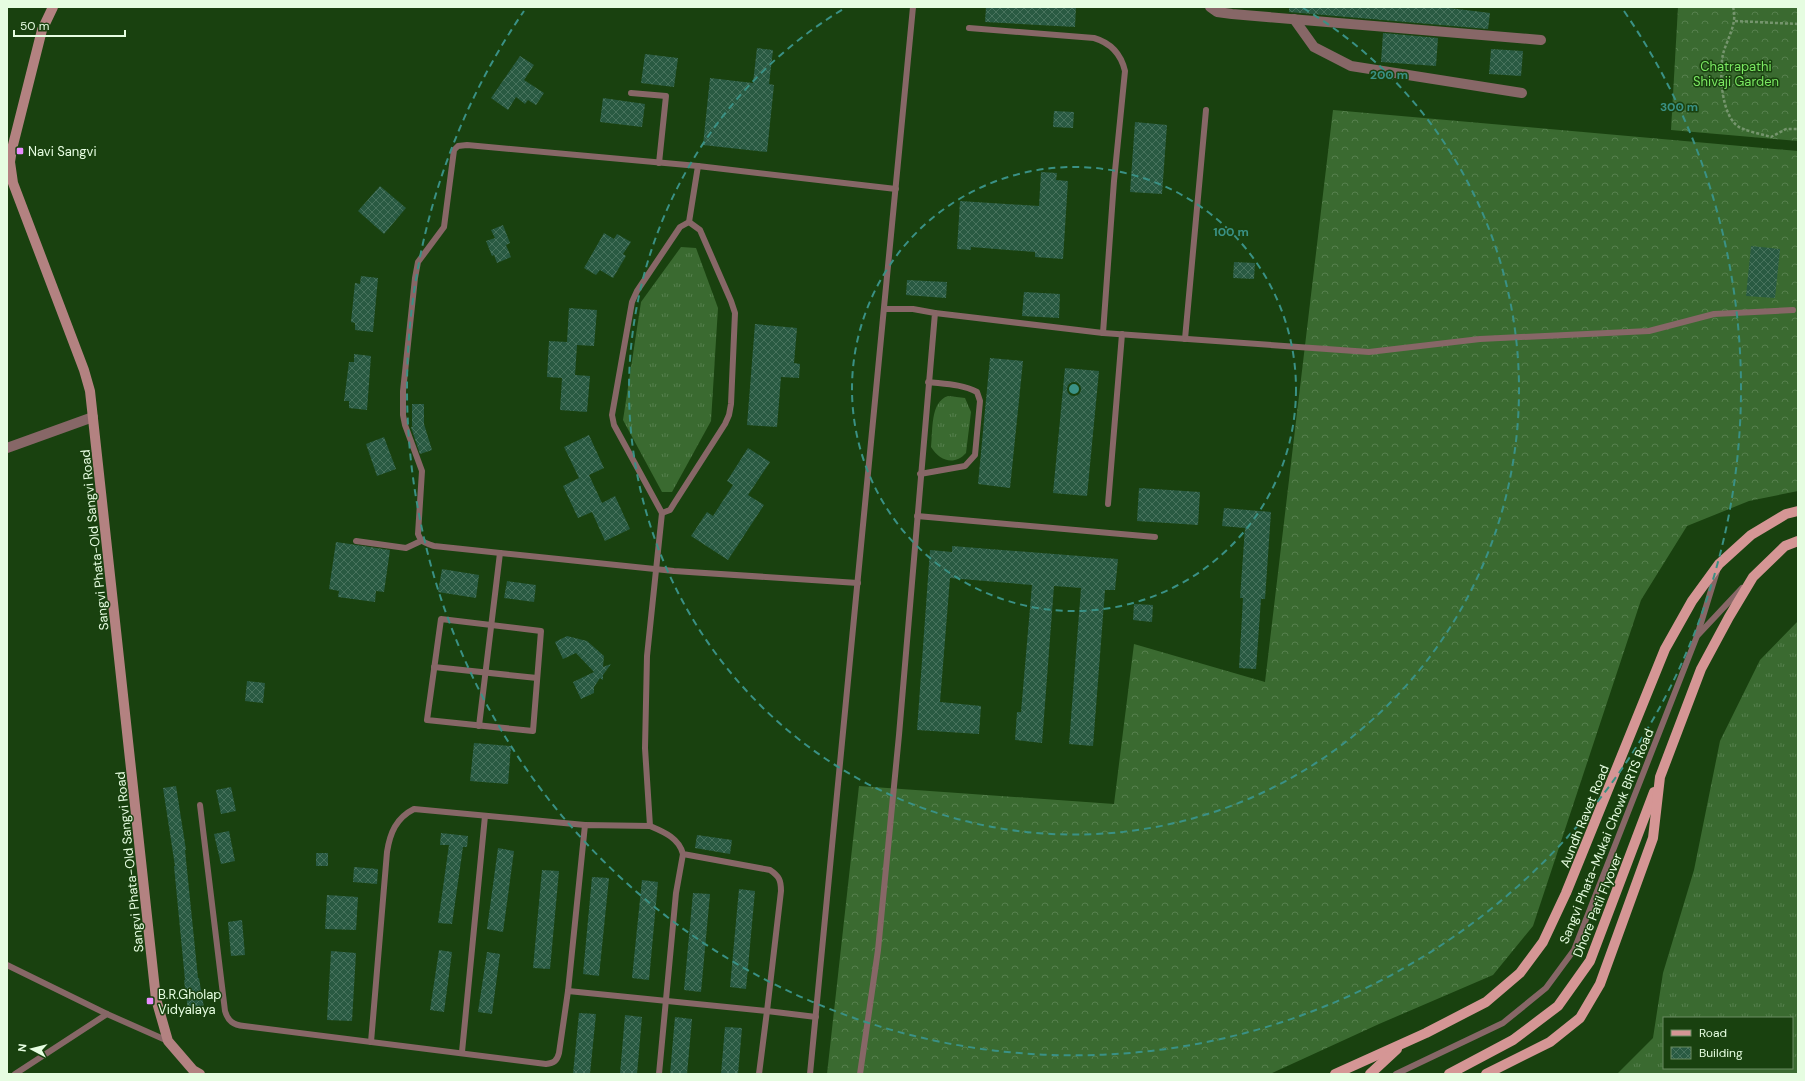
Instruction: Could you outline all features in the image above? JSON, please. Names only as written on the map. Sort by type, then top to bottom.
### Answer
[{"type":"main road","name":"Sangvi Phata-Old Sangvi Road","points":[[53,7],[42,30],[12,149],[10,162],[10,183],[84,370],[90,392],[156,999],[168,1041],[194,1070],[200,1074]]},
{"type":"main road","name":"Aundh Ravet Road","points":[[1335,1074],[1426,1033],[1486,1002],[1520,974],[1543,942],[1566,893],[1665,649],[1692,601],[1719,564],[1751,535],[1786,514],[1798,510]]},
{"type":"main road","points":[[1486,1074],[1550,1042],[1580,1018],[1600,984],[1653,838],[1660,777],[1701,669],[1729,617],[1753,577],[1785,546],[1798,540]]},
{"type":"main road","name":"Dhore Patil Flyover","points":[[1449,1074],[1513,1040],[1558,1006],[1590,961],[1660,777]]},
{"type":"main road","points":[[1370,1074],[1404,1042]]},
{"type":"street","points":[[1210,7],[1218,12],[1541,40]]},
{"type":"street","points":[[1294,19],[1314,47],[1352,66],[1522,93]]},
{"type":"street","points":[[7,448],[93,416]]},
{"type":"lane","points":[[810,1074],[914,7]]},
{"type":"lane","points":[[970,28],[1094,38],[1106,41],[1122,59],[1125,71],[1114,181],[1103,333]]},
{"type":"lane","points":[[631,93],[666,96],[659,163]]},
{"type":"lane","points":[[1185,339],[1206,110]]},
{"type":"lane","points":[[420,541],[418,534],[422,471],[405,425],[403,415],[403,391],[418,262],[444,227],[454,150],[458,146],[467,145],[698,166],[896,189]]},
{"type":"lane","points":[[689,222],[698,166]]},
{"type":"lane","points":[[650,826],[645,748],[647,656],[662,513],[614,425],[612,415],[632,302],[637,291],[680,227],[689,222]]},
{"type":"lane","points":[[662,513],[670,510],[725,424],[732,404],[735,313],[700,230],[689,222]]},
{"type":"lane","points":[[884,309],[913,309],[935,313],[1103,333],[1369,352],[1480,339],[1649,331],[1714,314],[1793,310]]},
{"type":"lane","points":[[860,1074],[879,934],[899,735],[920,474],[935,313]]},
{"type":"lane","points":[[1108,504],[1122,334]]},
{"type":"lane","points":[[920,474],[965,466],[971,460],[975,455],[980,401],[977,392],[971,388],[928,382]]},
{"type":"lane","points":[[917,516],[1155,537]]},
{"type":"lane","points":[[356,541],[406,548],[420,541],[434,546],[657,569],[858,583]]},
{"type":"lane","points":[[479,726],[500,553]]},
{"type":"lane","name":"Sangvi Phata-Mukai Chowk BRTS Road","points":[[1396,1074],[1503,1022],[1546,988],[1574,950],[1612,847],[1697,636],[1719,564]]},
{"type":"lane","name":"Sangvi Phata-Mukai Chowk BRTS Road","points":[[1697,636],[1753,577]]},
{"type":"lane","points":[[441,619],[491,624],[541,631],[533,731],[427,720],[441,619]]},
{"type":"lane","points":[[434,667],[537,678]]},
{"type":"lane","points":[[200,805],[225,1011],[228,1020],[239,1026],[462,1052],[546,1064],[553,1063],[558,1059],[559,1053],[568,991],[585,825]]},
{"type":"lane","points":[[371,1042],[389,838],[398,820],[404,814],[414,809],[585,825],[650,826],[676,840],[681,846],[683,854],[676,893],[659,1074]]},
{"type":"lane","points":[[462,1052],[486,816]]},
{"type":"lane","points":[[683,854],[770,870],[777,874],[781,881],[767,1011],[758,1074]]},
{"type":"lane","points":[[7,964],[107,1014],[168,1041]]},
{"type":"lane","points":[[568,991],[816,1017]]},
{"type":"lane","points":[[15,1074],[107,1014]]},
{"type":"path","points":[[1733,7],[1735,21],[1723,56],[1722,86],[1727,113],[1740,128],[1771,137],[1786,129],[1798,129]]},
{"type":"path","points":[[1735,21],[1798,24]]},
{"type":"green space","name":"Chatrapathi Shivaji Garden","points":[[1678,7],[1798,7],[1798,141],[1671,130]]},
{"type":"green space","points":[[1333,110],[1798,151],[1798,491],[1749,501],[1687,526],[1641,600],[1533,926],[1493,975],[1379,1024],[1270,1074],[827,1074],[859,786],[1114,804],[1134,644],[1265,682]]},
{"type":"green space","points":[[681,247],[696,248],[718,308],[711,421],[672,492],[662,492],[623,420],[641,302]]},
{"type":"green space","points":[[948,396],[965,398],[971,412],[966,453],[957,460],[952,461],[939,456],[931,447],[935,410],[942,399]]},
{"type":"green space","points":[[1798,621],[1798,1074],[1617,1074],[1653,1038],[1663,973],[1694,870],[1720,741],[1760,660]]},
{"type":"building","points":[[986,7],[1076,7],[1075,27],[985,22]]},
{"type":"building","points":[[1289,7],[1441,7],[1490,13],[1488,29],[1289,12]]},
{"type":"building","points":[[1383,33],[1438,38],[1436,66],[1381,62]]},
{"type":"building","points":[[757,48],[773,50],[769,84],[774,85],[767,152],[703,145],[710,78],[753,83]]},
{"type":"building","points":[[1491,49],[1523,51],[1521,76],[1489,74]]},
{"type":"building","points":[[645,54],[678,58],[674,87],[641,83]]},
{"type":"building","points":[[520,56],[534,65],[524,80],[544,93],[536,105],[528,100],[525,104],[516,97],[508,110],[491,98]]},
{"type":"building","points":[[603,98],[645,104],[642,127],[600,122]]},
{"type":"building","points":[[1054,111],[1074,112],[1073,128],[1053,127]]},
{"type":"building","points":[[1135,122],[1167,125],[1162,194],[1130,192]]},
{"type":"building","points":[[1041,172],[1057,173],[1056,180],[1068,181],[1063,259],[1035,257],[1035,252],[971,247],[971,250],[957,249],[960,201],[1039,206]]},
{"type":"building","points":[[380,186],[406,208],[384,234],[358,211]]},
{"type":"building","points":[[503,225],[510,243],[506,245],[511,257],[497,263],[494,255],[492,256],[486,241],[495,238],[491,230]]},
{"type":"building","points":[[604,233],[614,239],[617,234],[631,242],[623,254],[626,256],[613,278],[600,270],[596,275],[584,268]]},
{"type":"building","points":[[1751,246],[1780,249],[1775,298],[1746,296]]},
{"type":"building","points":[[1234,262],[1255,263],[1254,279],[1233,278]]},
{"type":"building","points":[[361,276],[378,278],[373,332],[355,330],[355,323],[351,322],[355,283],[360,284]]},
{"type":"building","points":[[907,280],[947,282],[946,298],[906,295]]},
{"type":"building","points":[[1024,292],[1060,294],[1059,318],[1022,316]]},
{"type":"building","points":[[569,308],[597,310],[594,346],[577,345],[575,375],[590,376],[587,412],[560,410],[562,378],[547,377],[549,341],[567,342]]},
{"type":"building","points":[[755,324],[797,328],[794,363],[800,364],[799,378],[781,377],[777,427],[747,425]]},
{"type":"building","points":[[354,354],[371,356],[367,410],[349,408],[349,401],[344,401],[349,362],[354,362]]},
{"type":"building","points":[[990,358],[1023,361],[1010,488],[978,484]]},
{"type":"building","points":[[1065,368],[1099,371],[1087,496],[1053,493]]},
{"type":"building","points":[[412,404],[424,404],[424,424],[432,450],[420,454],[411,427],[414,426],[412,426]]},
{"type":"building","points":[[589,435],[604,468],[589,475],[602,503],[615,496],[630,529],[605,541],[592,512],[578,518],[563,486],[579,478],[564,447]]},
{"type":"building","points":[[384,437],[396,469],[377,476],[366,444]]},
{"type":"building","points":[[748,448],[770,462],[748,495],[764,505],[728,560],[691,536],[707,512],[713,516],[733,485],[727,481]]},
{"type":"building","points":[[1139,488],[1200,492],[1198,525],[1137,521]]},
{"type":"building","points":[[1224,508],[1271,512],[1265,599],[1261,599],[1256,669],[1239,668],[1243,598],[1240,598],[1245,528],[1222,526]]},
{"type":"building","points":[[336,542],[390,550],[384,592],[376,591],[375,602],[338,597],[339,591],[329,589]]},
{"type":"building","points":[[952,546],[1118,559],[1115,590],[1105,590],[1093,746],[1069,744],[1081,588],[1054,586],[1042,743],[1015,740],[1017,712],[1021,712],[1032,585],[950,578],[940,702],[981,706],[979,734],[917,730],[930,550],[952,552]]},
{"type":"building","points":[[442,569],[479,575],[476,598],[438,592]]},
{"type":"building","points":[[507,581],[536,585],[534,602],[504,598]]},
{"type":"building","points":[[1134,604],[1153,605],[1152,622],[1133,620]]},
{"type":"building","points":[[567,636],[587,641],[604,656],[603,667],[611,664],[603,675],[603,680],[600,678],[594,687],[594,693],[581,699],[573,682],[594,672],[576,653],[563,659],[555,642]]},
{"type":"building","points":[[247,681],[265,683],[263,703],[245,701]]},
{"type":"building","points":[[474,743],[511,746],[508,784],[470,781]]},
{"type":"building","points":[[176,786],[186,850],[198,978],[204,1008],[188,1010],[184,980],[175,866],[163,788]]},
{"type":"building","points":[[231,787],[236,811],[221,814],[216,790]]},
{"type":"building","points":[[229,831],[235,861],[221,864],[214,834]]},
{"type":"building","points":[[441,833],[468,836],[467,847],[463,847],[452,924],[438,923],[449,845],[440,845]]},
{"type":"building","points":[[697,835],[732,840],[730,854],[695,848]]},
{"type":"building","points":[[498,848],[514,851],[503,932],[487,929]]},
{"type":"building","points":[[316,853],[328,853],[328,866],[316,866]]},
{"type":"building","points":[[354,867],[378,869],[377,884],[353,882]]},
{"type":"building","points":[[542,870],[559,871],[550,969],[533,968]]},
{"type":"building","points":[[592,877],[609,878],[599,976],[583,974]]},
{"type":"building","points":[[642,880],[658,882],[649,980],[632,978]]},
{"type":"building","points":[[739,889],[755,891],[746,989],[730,987]]},
{"type":"building","points":[[693,893],[710,894],[701,992],[684,990]]},
{"type":"building","points":[[327,895],[358,897],[356,930],[325,929]]},
{"type":"building","points":[[242,920],[245,955],[231,956],[228,922]]},
{"type":"building","points":[[439,950],[452,952],[444,1012],[430,1010]]},
{"type":"building","points":[[331,951],[356,953],[352,1021],[327,1020]]},
{"type":"building","points":[[487,952],[500,954],[492,1014],[478,1012]]},
{"type":"building","points":[[579,1013],[596,1014],[590,1074],[573,1074]]},
{"type":"building","points":[[625,1015],[642,1017],[637,1074],[620,1074]]},
{"type":"building","points":[[675,1017],[692,1019],[687,1074],[670,1074]]},
{"type":"building","points":[[725,1027],[742,1028],[738,1074],[721,1074]]},
{"type":"place","name":"Navi Sangvi","points":[[20,151]]},
{"type":"place","name":"B.R.Gholap Vidyalaya","points":[[150,1001]]}]
